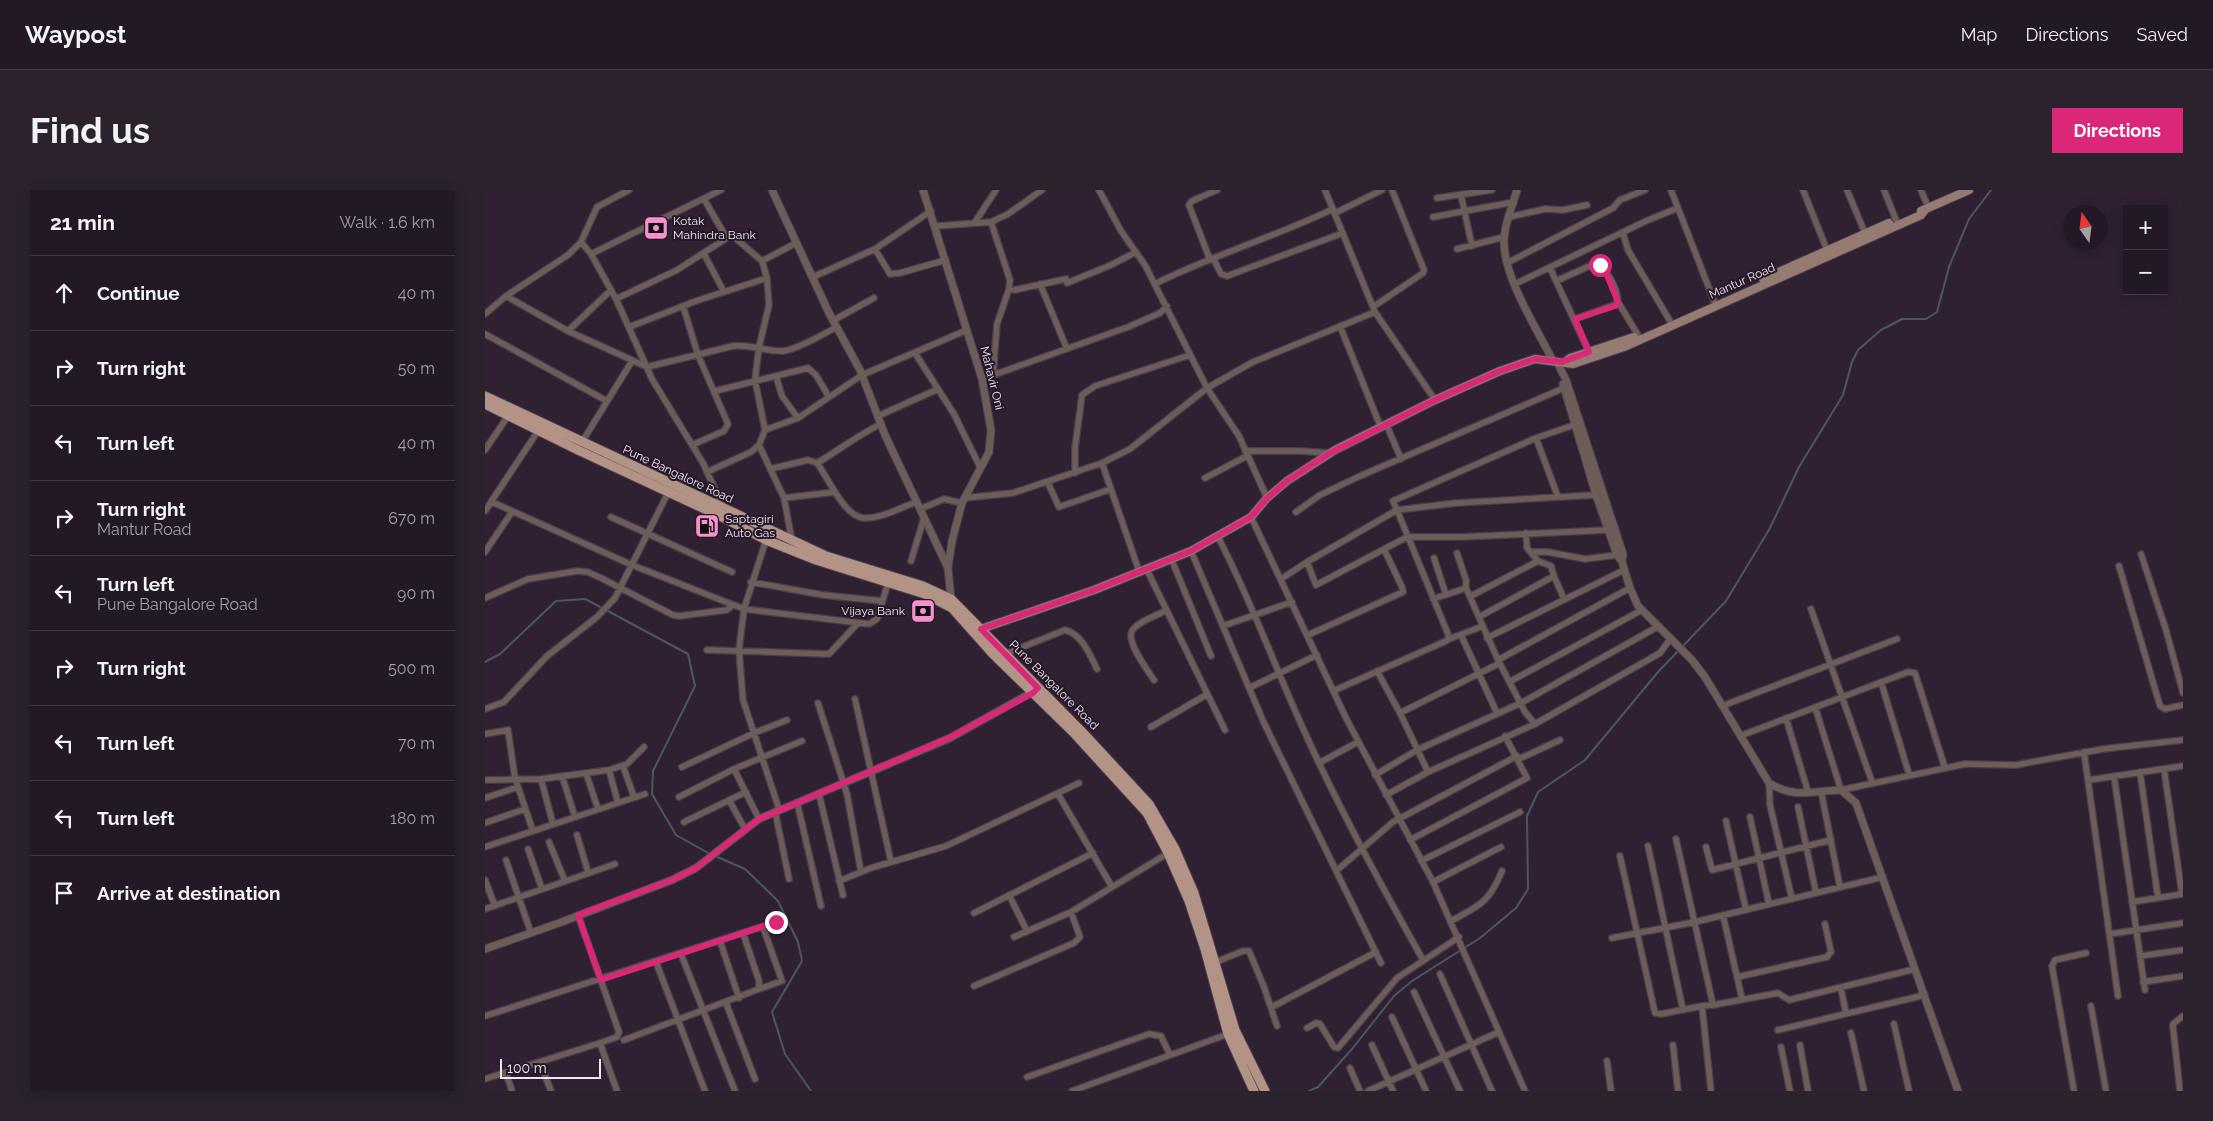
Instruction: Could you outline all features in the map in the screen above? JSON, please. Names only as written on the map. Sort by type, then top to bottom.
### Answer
[{"type":"main road","name":"Mantur Road","points":[[1559,362],[1638,335],[1865,233],[1927,210],[1969,190]]},
{"type":"main road","name":"Mantur Road","points":[[981,629],[1094,590],[1191,551],[1251,517],[1267,498],[1287,481],[1330,453],[1435,400],[1500,371],[1535,359],[1573,364],[1592,358],[1642,339],[1921,215],[1927,210]]},
{"type":"main road","name":"Pune Bangalore Road","points":[[485,396],[792,541],[942,601],[952,608],[993,654],[1035,690]]},
{"type":"main road","name":"Pune Bangalore Road","points":[[485,404],[537,431],[669,491],[766,540],[816,560],[888,583],[905,585],[951,599],[1005,654],[1035,690],[1149,804],[1172,851],[1216,962],[1217,979],[1228,1034],[1254,1091]]},
{"type":"main road","name":"Pune Bangalore Road","points":[[1199,919],[1235,1030],[1265,1091]]},
{"type":"street","points":[[485,314],[506,296],[568,255],[581,242],[597,207],[629,190]]},
{"type":"street","points":[[591,254],[721,190]]},
{"type":"street","points":[[772,190],[835,324],[862,375],[881,424],[948,568]]},
{"type":"street","name":"Mahavir Oni","points":[[923,190],[936,226],[982,379],[991,430],[989,452],[963,500],[948,568],[951,599]]},
{"type":"street","points":[[975,222],[995,190]]},
{"type":"street","points":[[936,226],[991,222],[1008,214],[1042,190]]},
{"type":"street","points":[[1099,190],[1121,231],[1155,284],[1207,388],[1239,436],[1267,498]]},
{"type":"street","points":[[1217,190],[1192,201],[1189,205],[1211,259],[1221,274],[1227,276],[1343,233]]},
{"type":"street","points":[[1325,190],[1374,310],[1435,400]]},
{"type":"street","points":[[1155,284],[1211,259],[1334,211],[1382,190]]},
{"type":"street","points":[[770,469],[808,460],[817,463],[835,492],[851,512],[865,518],[944,499],[963,500],[1013,493],[1102,464],[1130,449],[1207,388],[1253,362],[1374,310],[1423,273],[1424,270],[1392,190]]},
{"type":"street","points":[[1437,198],[1492,190]]},
{"type":"street","points":[[1517,190],[1504,237],[1507,263],[1515,284],[1559,362],[1574,425],[1617,555],[1622,562]]},
{"type":"street","points":[[1507,263],[1613,208],[1620,200],[1645,190]]},
{"type":"street","points":[[1671,190],[1714,301]]},
{"type":"street","points":[[1803,190],[1827,250]]},
{"type":"street","points":[[1847,190],[1865,233]]},
{"type":"street","points":[[1884,190],[1896,220]]},
{"type":"street","points":[[1921,190],[1927,210]]},
{"type":"street","points":[[1461,195],[1472,246]]},
{"type":"street","points":[[704,199],[726,237]]},
{"type":"street","points":[[1433,217],[1514,202]]},
{"type":"street","points":[[1509,217],[1545,209],[1563,210],[1587,205]]},
{"type":"street","points":[[1515,284],[1646,221],[1678,208]]},
{"type":"street","points":[[813,277],[875,249],[931,211]]},
{"type":"street","points":[[991,222],[1010,280],[1009,289],[997,324],[993,376]]},
{"type":"street","points":[[1623,233],[1627,250],[1670,321]]},
{"type":"street","points":[[616,299],[704,254],[726,237],[734,237],[762,261],[767,278],[769,305],[759,347],[755,380],[765,430],[759,445],[751,452],[707,472]]},
{"type":"street","points":[[1457,250],[1504,237]]},
{"type":"street","points":[[581,242],[591,254],[616,299],[652,379],[707,472],[723,509]]},
{"type":"street","points":[[762,261],[797,243]]},
{"type":"street","points":[[875,249],[890,274],[946,260]]},
{"type":"street","points":[[1014,290],[1040,284],[1067,281],[1111,265],[1136,252]]},
{"type":"street","points":[[704,254],[724,292]]},
{"type":"street","points":[[1557,281],[1597,264],[1605,270],[1618,302],[1638,335]]},
{"type":"street","points":[[1550,268],[1589,352]]},
{"type":"street","points":[[629,327],[683,306],[767,278]]},
{"type":"street","points":[[1040,284],[1067,349]]},
{"type":"street","points":[[568,331],[611,290]]},
{"type":"street","points":[[506,296],[568,331],[647,367],[747,344],[776,351],[789,350],[835,324],[875,298]]},
{"type":"street","points":[[1575,319],[1615,306],[1618,302]]},
{"type":"street","points":[[683,306],[698,355],[727,418],[727,428],[692,445]]},
{"type":"street","points":[[982,379],[1128,327],[1160,312],[1167,306]]},
{"type":"street","points":[[1340,326],[1384,427],[1401,459]]},
{"type":"street","points":[[765,430],[798,418],[862,375],[967,330]]},
{"type":"street","points":[[485,334],[607,401]]},
{"type":"street","points":[[915,353],[938,389],[980,467]]},
{"type":"street","points":[[1075,472],[1075,448],[1082,395],[1095,386],[1190,355]]},
{"type":"street","points":[[582,442],[631,361]]},
{"type":"street","points":[[715,390],[802,369],[812,370],[829,397]]},
{"type":"street","points":[[776,376],[782,396],[798,418]]},
{"type":"street","points":[[1563,377],[1566,380],[1612,519],[1623,554],[1622,562],[1630,588],[1642,610],[1692,660],[1769,783],[1783,791],[1796,794],[1821,790],[1841,790],[1909,774],[1979,763],[2017,764],[2084,752],[2183,740]]},
{"type":"street","points":[[1296,512],[1321,495],[1564,388]]},
{"type":"street","points":[[878,416],[938,389]]},
{"type":"street","points":[[485,450],[508,416]]},
{"type":"street","points":[[817,463],[861,433],[881,424]]},
{"type":"street","points":[[1449,639],[1393,501],[1536,438],[1574,425]]},
{"type":"street","points":[[485,511],[537,431]]},
{"type":"street","points":[[1536,438],[1558,497]]},
{"type":"street","points":[[759,445],[784,498],[792,541]]},
{"type":"street","points":[[1205,478],[1246,453],[1300,450],[1330,453]]},
{"type":"street","points":[[1102,464],[1143,569],[1225,730]]},
{"type":"street","points":[[1048,483],[1059,507],[1111,489]]},
{"type":"street","points":[[485,709],[504,702],[547,656],[597,617],[615,598],[669,491]]},
{"type":"street","points":[[784,498],[835,492]]},
{"type":"street","points":[[1281,578],[1397,510],[1456,503],[1596,494]]},
{"type":"street","points":[[492,502],[632,565],[744,610],[858,623],[874,622],[888,583]]},
{"type":"street","points":[[485,552],[513,512]]},
{"type":"street","points":[[611,517],[732,572]]},
{"type":"street","points":[[1251,517],[1358,742],[1433,882],[1525,1091]]},
{"type":"street","points":[[911,561],[924,518]]},
{"type":"street","points":[[1307,562],[1316,585],[1407,537],[1461,537],[1609,530]]},
{"type":"street","points":[[1526,533],[1527,548],[1538,561],[1551,566],[1564,599]]},
{"type":"street","points":[[1218,537],[1237,572],[1319,763],[1349,826],[1363,848],[1423,960]]},
{"type":"street","points":[[766,540],[751,582],[744,610],[739,650],[743,700],[777,810],[789,879]]},
{"type":"street","points":[[1307,635],[1403,592],[1385,549]]},
{"type":"street","points":[[1191,551],[1249,688],[1381,962]]},
{"type":"street","points":[[1531,552],[1548,552],[1585,559],[1617,555]]},
{"type":"street","points":[[1457,553],[1466,588],[1471,596],[1487,638],[1521,703],[1535,724]]},
{"type":"street","points":[[2141,554],[2166,630],[2183,693]]},
{"type":"street","points":[[1171,558],[1211,656]]},
{"type":"street","points":[[1434,558],[1446,595]]},
{"type":"street","points":[[1471,596],[1538,561]]},
{"type":"street","points":[[2119,566],[2160,706],[2165,708],[2183,705]]},
{"type":"street","points":[[1487,638],[1624,570]]},
{"type":"street","points":[[485,598],[528,579],[577,571],[588,572],[679,616],[727,610],[733,605]]},
{"type":"street","points":[[1479,617],[1554,576]]},
{"type":"street","points":[[751,582],[823,595],[882,601]]},
{"type":"street","points":[[1433,599],[1466,588]]},
{"type":"street","points":[[1400,713],[1479,675],[1499,661],[1630,588]]},
{"type":"street","points":[[1223,626],[1292,602]]},
{"type":"street","points":[[1811,609],[1829,665],[1842,696],[1872,782]]},
{"type":"street","points":[[1511,681],[1642,610]]},
{"type":"street","points":[[1154,680],[1137,654],[1131,636],[1132,630],[1137,626],[1165,611]]},
{"type":"street","points":[[707,650],[829,654],[858,623]]},
{"type":"street","points":[[1333,691],[1449,639],[1483,626]]},
{"type":"street","points":[[1375,775],[1417,750],[1521,703],[1659,626]]},
{"type":"street","points":[[1005,654],[1065,630],[1074,634],[1079,639],[1097,669]]},
{"type":"street","points":[[1461,635],[1497,713]]},
{"type":"street","points":[[1386,795],[1428,772],[1535,724],[1660,653],[1672,639]]},
{"type":"street","points":[[1722,706],[1897,639]]},
{"type":"street","points":[[1249,688],[1317,655]]},
{"type":"street","points":[[1377,671],[1400,713],[1428,772]]},
{"type":"street","points":[[1740,736],[1842,696],[1908,672],[1915,672],[1945,768]]},
{"type":"street","points":[[1881,682],[1909,774]]},
{"type":"street","points":[[485,949],[672,880],[696,868],[759,819],[949,738],[1035,690]]},
{"type":"street","points":[[1151,727],[1206,695]]},
{"type":"street","points":[[855,699],[891,862]]},
{"type":"street","points":[[818,703],[844,783],[861,872]]},
{"type":"street","points":[[1815,707],[1841,790],[1856,803],[1958,1091]]},
{"type":"street","points":[[1786,718],[1808,792]]},
{"type":"street","points":[[682,767],[754,733],[787,720]]},
{"type":"street","points":[[485,734],[507,730],[515,778],[533,831]]},
{"type":"street","points":[[1410,840],[1525,780],[1527,776],[1505,736]]},
{"type":"street","points":[[1336,871],[1398,819],[1518,758],[1560,740]]},
{"type":"street","points":[[679,797],[735,768],[802,741]]},
{"type":"street","points":[[1319,763],[1358,742]]},
{"type":"street","points":[[485,780],[541,779],[609,770],[623,766],[644,747]]},
{"type":"street","points":[[2084,752],[2118,996]]},
{"type":"street","points":[[623,766],[634,797]]},
{"type":"street","points":[[2089,780],[2183,766]]},
{"type":"street","points":[[735,768],[759,819]]},
{"type":"street","points":[[2132,902],[2182,894],[2164,769]]},
{"type":"street","points":[[609,770],[618,803]]},
{"type":"street","points":[[2140,772],[2158,898]]},
{"type":"street","points":[[586,773],[598,809]]},
{"type":"street","points":[[562,776],[575,817]]},
{"type":"street","points":[[2115,776],[2145,990]]},
{"type":"street","points":[[541,779],[553,824]]},
{"type":"street","points":[[839,881],[891,862],[946,846],[1079,783]]},
{"type":"street","points":[[1769,783],[1770,806],[1792,899]]},
{"type":"street","points":[[485,798],[518,787]]},
{"type":"street","points":[[1821,790],[1840,887]]},
{"type":"street","points":[[684,822],[746,792]]},
{"type":"street","points":[[485,847],[645,794]]},
{"type":"street","points":[[819,794],[843,895]]},
{"type":"street","points":[[1058,794],[1113,887]]},
{"type":"street","points":[[729,800],[745,829]]},
{"type":"street","points":[[797,802],[821,906]]},
{"type":"street","points":[[1798,807],[1816,893]]},
{"type":"street","points":[[485,823],[525,809]]},
{"type":"street","points":[[1421,861],[1520,812]]},
{"type":"street","points":[[1750,817],[1769,904]]},
{"type":"street","points":[[1726,821],[1746,910]]},
{"type":"street","points":[[577,835],[588,872]]},
{"type":"street","points":[[1676,839],[1713,1004]]},
{"type":"street","points":[[1706,846],[1712,870],[1831,840]]},
{"type":"street","points":[[549,842],[565,881]]},
{"type":"street","points":[[1648,846],[1683,1010]]},
{"type":"street","points":[[1433,882],[1501,848]]},
{"type":"street","points":[[528,849],[542,889]]},
{"type":"street","points":[[1014,938],[1071,912],[1172,851]]},
{"type":"street","points":[[974,913],[1093,853]]},
{"type":"street","points":[[1620,856],[1655,1013],[1661,1014],[1778,993],[1789,1000],[1915,969]]},
{"type":"street","points":[[506,860],[531,933]]},
{"type":"street","points":[[485,909],[615,864]]},
{"type":"street","points":[[1451,921],[1485,902],[1495,887],[1502,871]]},
{"type":"street","points":[[1612,938],[1695,922],[1883,876]]},
{"type":"street","points":[[485,880],[495,906]]},
{"type":"street","points":[[1009,895],[1027,931]]},
{"type":"street","points":[[974,986],[1074,943],[1080,937],[1071,912]]},
{"type":"street","points":[[485,1079],[617,1037],[619,1032],[578,915]]},
{"type":"street","points":[[1723,915],[1742,999]]},
{"type":"street","points":[[485,1016],[776,922]]},
{"type":"street","points":[[2110,934],[2183,923]]},
{"type":"street","points":[[1737,977],[1827,957],[1831,952],[1825,924]]},
{"type":"street","points":[[624,1040],[726,1003],[782,980],[763,927]]},
{"type":"street","points":[[743,933],[759,981],[759,989]]},
{"type":"street","points":[[1307,1028],[1316,1023],[1320,1024],[1335,1047],[1338,1048],[1397,978],[1423,960],[1460,940]]},
{"type":"street","points":[[720,941],[739,998]]},
{"type":"street","points":[[2140,956],[2183,950]]},
{"type":"street","points":[[1216,962],[1243,951],[1249,951],[1272,1007],[1277,1026]]},
{"type":"street","points":[[1272,1007],[1376,952]]},
{"type":"street","points":[[2074,1091],[2052,966],[2055,960],[2085,953]]},
{"type":"street","points":[[681,954],[735,1091]]},
{"type":"street","points":[[656,962],[676,1020],[705,1091]]},
{"type":"street","points":[[1440,974],[1492,1091]]},
{"type":"street","points":[[2143,982],[2183,976]]},
{"type":"street","points":[[1841,988],[1846,1014]]},
{"type":"street","points":[[1414,992],[1460,1091]]},
{"type":"street","points":[[1778,1030],[1925,995]]},
{"type":"street","points":[[726,1003],[755,1079]]},
{"type":"street","points":[[1702,1006],[1711,1091]]},
{"type":"street","points":[[2091,1006],[2106,1091]]},
{"type":"street","points":[[1392,1016],[1426,1091]]},
{"type":"street","points":[[2180,1091],[2173,1024],[2183,1016]]},
{"type":"street","points":[[1895,1024],[1909,1091]]},
{"type":"street","points":[[1368,1091],[1499,1032]]},
{"type":"street","points":[[1851,1032],[1864,1091]]},
{"type":"street","points":[[1027,1076],[1149,1034],[1161,1036],[1170,1055]]},
{"type":"street","points":[[1071,1091],[1228,1034]]},
{"type":"street","points":[[600,1043],[617,1091]]},
{"type":"street","points":[[1372,1045],[1393,1091]]},
{"type":"street","points":[[1673,1045],[1678,1091]]},
{"type":"street","points":[[1800,1045],[1809,1091]]},
{"type":"street","points":[[1781,1047],[1790,1091]]},
{"type":"street","points":[[1607,1061],[1611,1091]]},
{"type":"street","points":[[540,1063],[551,1091]]},
{"type":"street","points":[[1349,1068],[1360,1091]]},
{"type":"street","points":[[506,1073],[512,1091]]},
{"type":"waterway","points":[[1309,1091],[1318,1087],[1352,1049],[1394,996],[1412,981],[1480,938],[1516,908],[1528,889],[1527,816],[1538,792],[1585,760],[1658,672],[1726,601],[1770,528],[1799,467],[1843,395],[1852,362],[1858,350],[1881,330],[1902,319],[1926,319],[1937,312],[1949,267],[1969,219],[1991,190]]},
{"type":"waterway","points":[[485,662],[500,654],[556,601],[585,599],[602,608]]},
{"type":"waterway","points":[[606,610],[688,654],[695,686],[653,771],[652,794],[676,835],[710,854]]},
{"type":"waterway","points":[[715,856],[745,869],[778,901],[798,942],[802,961],[772,1012],[785,1054],[811,1091]]},
{"type":"place","name":"Kotak Mahindra Bank","points":[[656,228]]},
{"type":"place","name":"Saptagiri Auto Gas","points":[[707,526]]},
{"type":"place","name":"Vijaya Bank","points":[[923,611]]},
{"type":"route","points":[[776,922],[601,980],[578,915],[672,880],[696,868],[759,819],[949,738],[1033,693],[1038,688],[981,629],[1094,590],[1191,551],[1251,517],[1267,498],[1287,481],[1330,453],[1387,426],[1435,400],[1500,371],[1535,359],[1565,362],[1570,358],[1589,352],[1575,319],[1615,306],[1618,302],[1617,295],[1605,270],[1600,265]]}]
